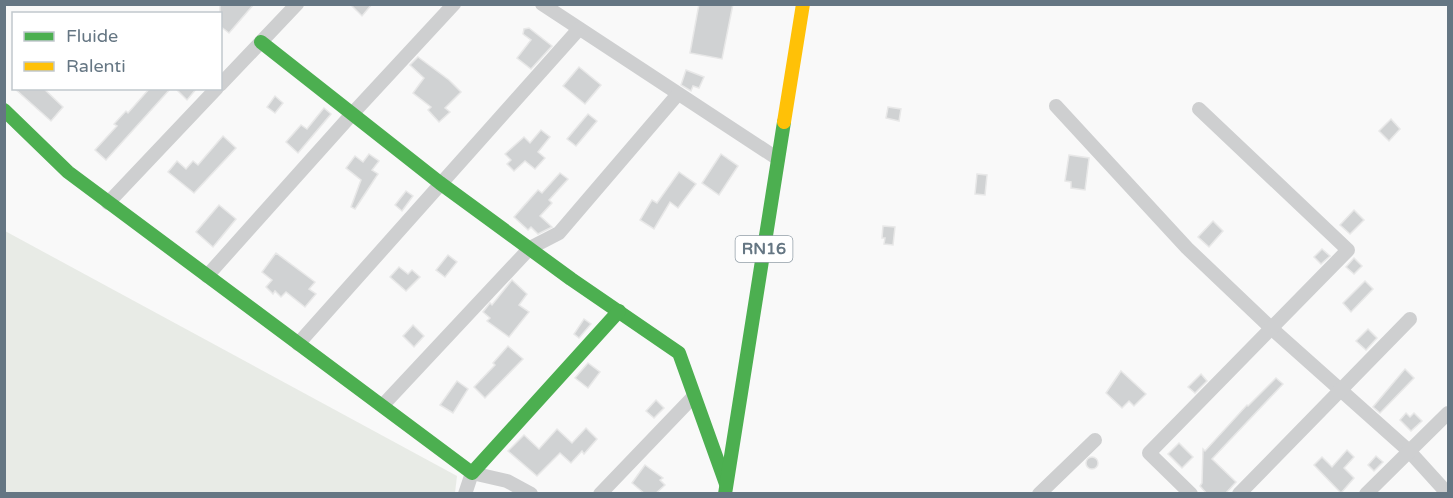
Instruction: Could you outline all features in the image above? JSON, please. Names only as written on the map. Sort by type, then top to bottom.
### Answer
[{"type":"street","points":[[222,83],[297,4]]},
{"type":"street","points":[[207,276],[454,4]]},
{"type":"street","points":[[542,4],[778,159]]},
{"type":"street","name":"RN16","points":[[725,489],[803,4]]},
{"type":"street","points":[[297,344],[579,29]]},
{"type":"street","points":[[261,42],[440,183],[679,353],[725,489]]},
{"type":"street","points":[[108,202],[215,90]]},
{"type":"street","points":[[383,405],[530,248],[559,233],[678,94]]},
{"type":"street","points":[[1056,106],[1187,248],[1271,328],[1409,451],[1448,494]]},
{"type":"street","points":[[1191,494],[1149,453],[1348,250],[1199,109]]},
{"type":"street","points":[[4,110],[68,172],[472,473],[507,481],[531,494]]},
{"type":"street","points":[[465,494],[472,473],[619,311]]},
{"type":"street","points":[[1239,494],[1410,319]]},
{"type":"street","points":[[600,494],[694,396]]},
{"type":"street","points":[[1366,494],[1449,413]]},
{"type":"street","points":[[1039,494],[1095,440]]},
{"type":"shaded area","points":[[5,231],[457,476],[455,493],[5,493]]},
{"type":"building","points":[[220,4],[254,4],[229,33],[222,28],[222,12],[220,12]]},
{"type":"building","points":[[350,4],[372,4],[362,16]]},
{"type":"building","points":[[699,4],[733,4],[722,59],[690,53]]},
{"type":"building","points":[[529,28],[552,46],[531,69],[517,58],[531,40],[523,34],[524,29]]},
{"type":"building","points":[[418,57],[461,92],[445,108],[450,112],[439,122],[428,110],[431,107],[413,93],[424,78],[410,65]]},
{"type":"building","points":[[579,67],[601,85],[585,104],[563,86]]},
{"type":"building","points":[[686,70],[704,77],[699,88],[693,86],[691,91],[681,85]]},
{"type":"building","points":[[16,90],[45,90],[63,107],[51,121]]},
{"type":"building","points":[[148,90],[169,90],[106,160],[95,150],[117,126],[114,124],[126,111],[128,113]]},
{"type":"building","points":[[177,90],[195,90],[187,100]]},
{"type":"building","points":[[275,96],[283,103],[275,113],[267,107]]},
{"type":"building","points":[[888,107],[901,109],[899,121],[886,118]]},
{"type":"building","points":[[324,108],[331,114],[298,153],[286,142],[301,125],[307,129]]},
{"type":"building","points":[[588,114],[597,121],[576,146],[567,139]]},
{"type":"building","points":[[1391,119],[1400,129],[1389,141],[1379,131]]},
{"type":"building","points":[[541,130],[550,137],[538,152],[545,158],[535,169],[525,161],[514,171],[507,164],[511,160],[505,154],[524,137],[530,143]]},
{"type":"building","points":[[223,136],[236,148],[194,193],[168,172],[177,161],[186,169],[193,161],[198,165]]},
{"type":"building","points":[[369,154],[379,161],[372,170],[378,174],[355,209],[351,207],[361,180],[346,168],[355,156],[363,162]]},
{"type":"building","points":[[721,154],[738,166],[719,195],[702,183]]},
{"type":"building","points":[[1069,155],[1089,158],[1085,190],[1071,188],[1071,182],[1065,181]]},
{"type":"building","points":[[679,172],[696,184],[678,208],[670,202],[654,229],[640,220],[652,200],[657,203]]},
{"type":"building","points":[[560,173],[568,179],[549,200],[552,203],[540,216],[552,227],[538,234],[531,227],[528,230],[514,217],[538,190],[542,193]]},
{"type":"building","points":[[977,174],[987,175],[985,195],[975,194]]},
{"type":"building","points":[[406,191],[413,196],[402,211],[395,205]]},
{"type":"building","points":[[219,205],[236,219],[213,247],[196,232]]},
{"type":"building","points":[[1354,210],[1364,220],[1350,234],[1340,225]]},
{"type":"building","points":[[1213,221],[1223,231],[1209,247],[1198,237]]},
{"type":"building","points":[[883,226],[895,227],[893,245],[884,244]]},
{"type":"building","points":[[1322,249],[1330,256],[1321,264],[1314,257]]},
{"type":"building","points":[[276,253],[315,282],[309,289],[316,294],[305,307],[286,292],[281,297],[275,291],[273,294],[266,287],[272,280],[262,272]]},
{"type":"building","points":[[448,255],[457,262],[445,277],[436,270]]},
{"type":"building","points":[[1354,258],[1362,266],[1354,274],[1346,267]]},
{"type":"building","points":[[399,267],[408,274],[412,270],[420,277],[406,291],[390,277]]},
{"type":"building","points":[[512,280],[527,294],[519,305],[529,312],[509,337],[487,321],[490,318],[483,312],[490,303],[492,305]]},
{"type":"building","points":[[1365,281],[1373,289],[1351,312],[1343,303]]},
{"type":"building","points":[[584,319],[591,324],[579,338],[574,334]]},
{"type":"building","points":[[413,325],[424,336],[414,347],[403,336]]},
{"type":"building","points":[[1368,329],[1377,338],[1366,350],[1356,341]]},
{"type":"building","points":[[508,346],[523,359],[485,398],[474,387],[495,365],[493,363]]},
{"type":"building","points":[[588,363],[600,372],[588,388],[575,378]]},
{"type":"building","points":[[1405,369],[1414,378],[1380,413],[1373,407]]},
{"type":"building","points":[[1121,371],[1146,394],[1134,406],[1129,401],[1122,408],[1106,393]]},
{"type":"building","points":[[1201,374],[1207,381],[1195,393],[1188,387]]},
{"type":"building","points":[[1276,378],[1283,384],[1212,459],[1236,482],[1225,494],[1207,494],[1200,486],[1203,449],[1205,451],[1247,405]]},
{"type":"building","points":[[457,381],[468,389],[453,413],[440,405]]},
{"type":"building","points":[[656,400],[664,408],[654,418],[646,411]]},
{"type":"building","points":[[1406,413],[1410,417],[1414,413],[1422,421],[1411,431],[1400,420]]},
{"type":"building","points":[[586,428],[597,439],[584,454],[582,451],[571,463],[560,453],[537,476],[508,451],[524,435],[539,449],[557,429],[572,443]]},
{"type":"building","points":[[1179,443],[1193,457],[1182,468],[1168,454]]},
{"type":"building","points":[[1347,450],[1354,457],[1344,468],[1354,478],[1341,493],[1314,465],[1322,457],[1332,467]]},
{"type":"building","points":[[1376,456],[1383,462],[1374,471],[1368,465]]},
{"type":"building","points":[[1094,457],[1097,458],[1097,468],[1090,469],[1087,468],[1086,461],[1087,458]]},
{"type":"building","points":[[645,465],[663,478],[660,480],[665,485],[655,494],[645,494],[632,483]]},
{"type":"traffic: fast","points":[[261,42],[440,183],[571,279],[679,353],[726,484]]},
{"type":"traffic: fast","points":[[4,110],[68,172],[472,473],[619,311]]},
{"type":"traffic: fast","points":[[725,494],[784,122]]},
{"type":"traffic: slow","points":[[784,122],[803,4]]}]
